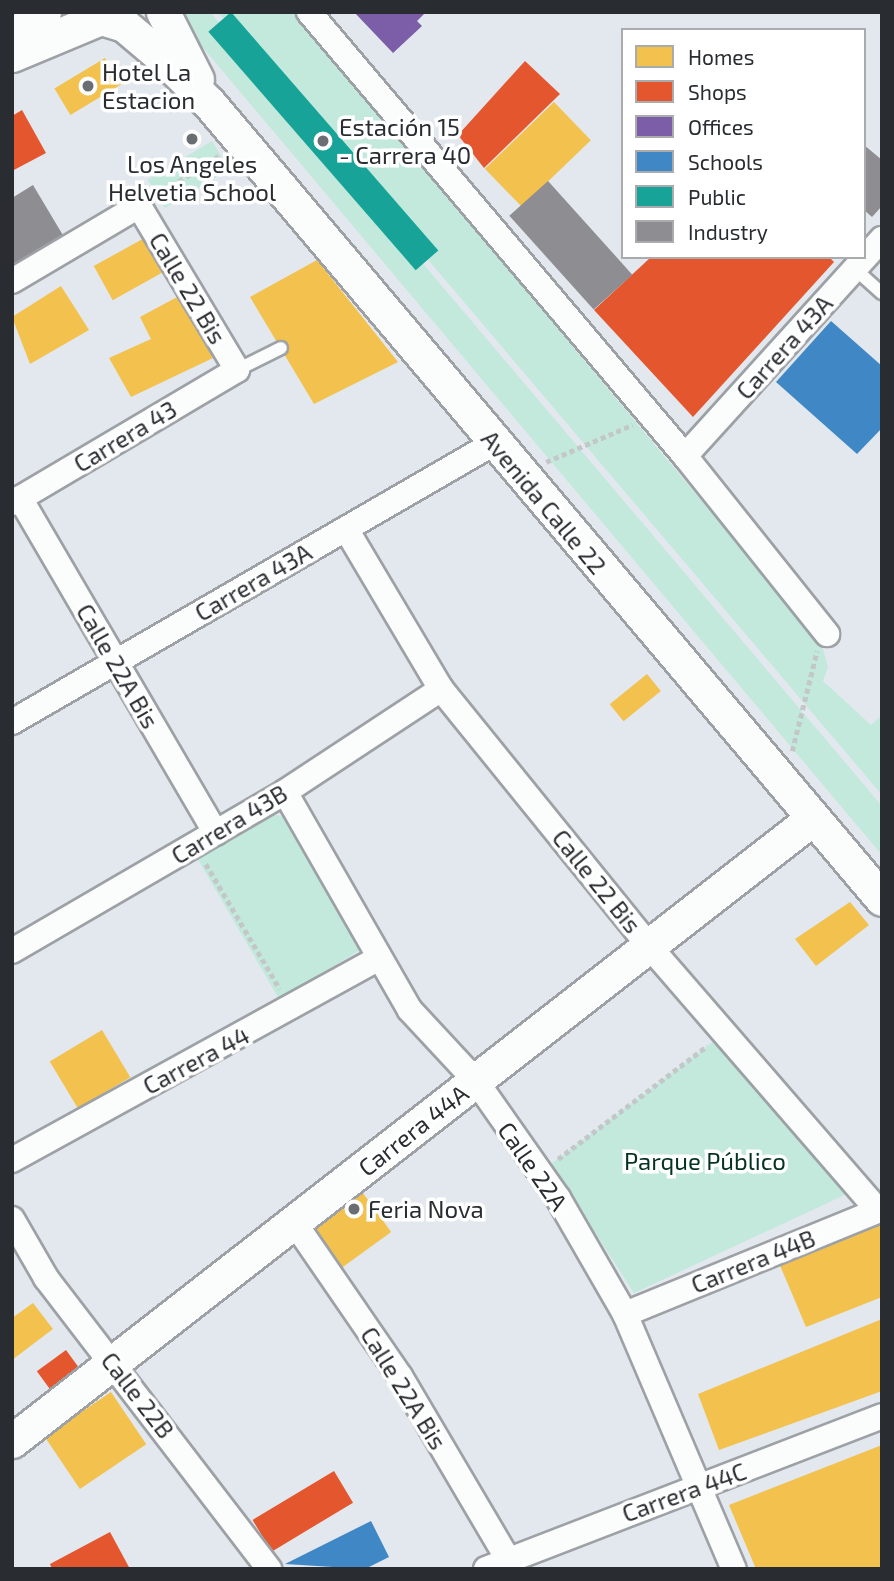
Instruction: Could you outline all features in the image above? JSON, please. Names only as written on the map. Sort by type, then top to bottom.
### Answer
[{"type":"street","points":[[12,36],[44,12]]},
{"type":"street","name":"Avenida Calle 22","points":[[163,12],[209,103]]},
{"type":"street","points":[[310,13],[652,416],[827,634]]},
{"type":"street","name":"Avenida Calle 22","points":[[12,55],[81,23],[109,19],[131,30],[209,103],[395,332],[520,473],[882,899]]},
{"type":"street","points":[[12,281],[139,206]]},
{"type":"street","name":"Calle 22 Bis","points":[[139,206],[237,370]]},
{"type":"street","name":"Carrera 43A","points":[[866,257],[882,239]]},
{"type":"street","name":"Carrera 43A","points":[[685,456],[864,259]]},
{"type":"street","name":"Carrera 43","points":[[16,501],[237,370]]},
{"type":"street","name":"Carrera 43A","points":[[12,722],[494,443]]},
{"type":"street","name":"Calle 22A Bis","points":[[16,501],[116,662],[206,839]]},
{"type":"street","name":"Calle 22 Bis","points":[[346,529],[441,689],[649,946],[880,1210]]},
{"type":"street","name":"Carrera 43B","points":[[12,951],[285,792],[441,689]]},
{"type":"street","name":"Calle 22A","points":[[285,792],[378,959],[410,1010],[476,1081],[558,1198],[625,1314],[734,1569]]},
{"type":"street","name":"Carrera 44A","points":[[12,1441],[813,818]]},
{"type":"street","name":"Carrera 44","points":[[12,1160],[378,959]]},
{"type":"street","name":"Carrera 44B","points":[[625,1314],[880,1210]]},
{"type":"street","name":"Calle 22B","points":[[12,1219],[46,1278],[269,1569]]},
{"type":"street","name":"Calle 22A Bis","points":[[294,1222],[400,1376],[497,1564]]},
{"type":"street","name":"Carrera 44C","points":[[497,1564],[882,1416]]},
{"type":"lane","points":[[855,269],[882,293]]},
{"type":"lane","points":[[237,370],[281,348]]},
{"type":"path","points":[[139,206],[242,142]]},
{"type":"path","points":[[520,473],[652,416]]},
{"type":"path","points":[[785,786],[805,683],[827,634]]},
{"type":"path","points":[[206,839],[291,1009]]},
{"type":"path","points":[[551,1164],[719,1037]]},
{"type":"green space","points":[[173,12],[210,12],[882,806],[882,855]]},
{"type":"green space","points":[[218,12],[293,12],[822,645],[828,667],[823,681],[871,725],[882,715],[882,795]]},
{"type":"green space","points":[[212,141],[229,169],[165,208],[148,180]]},
{"type":"green space","points":[[269,813],[283,817],[365,947],[279,999],[196,856]]},
{"type":"green space","name":"Parque Público","points":[[719,1037],[849,1193],[634,1293],[551,1164]]},
{"type":"building: Homes","name":"Hotel La Estacion","points":[[105,58],[121,85],[70,115],[54,88]]},
{"type":"building: Homes","points":[[554,102],[591,140],[522,207],[485,169]]},
{"type":"building: Homes","points":[[148,236],[167,270],[113,300],[94,266]]},
{"type":"building: Homes","points":[[317,260],[398,362],[314,404],[250,297]]},
{"type":"building: Homes","points":[[61,286],[89,330],[30,364],[12,317]]},
{"type":"building: Homes","points":[[179,296],[213,358],[131,397],[109,358],[151,339],[140,317]]},
{"type":"building: Homes","points":[[647,674],[661,691],[624,721],[610,704]]},
{"type":"building: Homes","points":[[850,902],[869,925],[816,966],[795,939]]},
{"type":"building: Homes","points":[[102,1030],[130,1077],[78,1109],[50,1061]]},
{"type":"building: Homes","name":"Feria Nova","points":[[360,1189],[391,1232],[337,1271],[306,1228]]},
{"type":"building: Homes","points":[[882,1222],[882,1297],[806,1327],[779,1263]]},
{"type":"building: Homes","points":[[33,1303],[53,1329],[12,1360],[12,1318]]},
{"type":"building: Homes","points":[[882,1319],[882,1391],[719,1450],[698,1394]]},
{"type":"building: Homes","points":[[111,1392],[146,1444],[80,1489],[45,1437]]},
{"type":"building: Homes","points":[[882,1445],[882,1569],[756,1569],[729,1505]]},
{"type":"building: Shops","points":[[525,61],[560,94],[484,168],[458,135]]},
{"type":"building: Shops","points":[[22,110],[46,153],[12,171],[12,116]]},
{"type":"building: Shops","points":[[649,259],[831,259],[834,262],[693,417],[594,310]]},
{"type":"building: Shops","points":[[66,1350],[82,1372],[53,1393],[37,1371]]},
{"type":"building: Shops","points":[[334,1471],[353,1503],[272,1552],[253,1520]]},
{"type":"building: Shops","points":[[110,1532],[130,1569],[52,1569],[50,1564]]},
{"type":"building: Offices","points":[[354,12],[426,12],[417,21],[422,26],[393,53]]},
{"type":"building: Schools","points":[[831,321],[882,366],[882,428],[857,454],[776,382]]},
{"type":"building: Schools","points":[[371,1521],[389,1557],[365,1569],[285,1564]]},
{"type":"building: Public","name":"Estación 15 - Carrera 40","points":[[231,12],[438,250],[416,270],[208,32]]},
{"type":"building: Industry","points":[[866,147],[882,160],[882,206],[872,217],[866,212]]},
{"type":"building: Industry","points":[[548,181],[632,275],[594,309],[509,216]]},
{"type":"building: Industry","points":[[33,185],[64,237],[12,268],[12,198]]},
{"type":"place","name":"Hotel La Estacion","points":[[88,86]]},
{"type":"place","name":"Los Angeles Helvetia School","points":[[192,139]]},
{"type":"place","name":"Estación 15 - Carrera 40","points":[[323,141]]},
{"type":"place","name":"Feria Nova","points":[[354,1209]]}]
